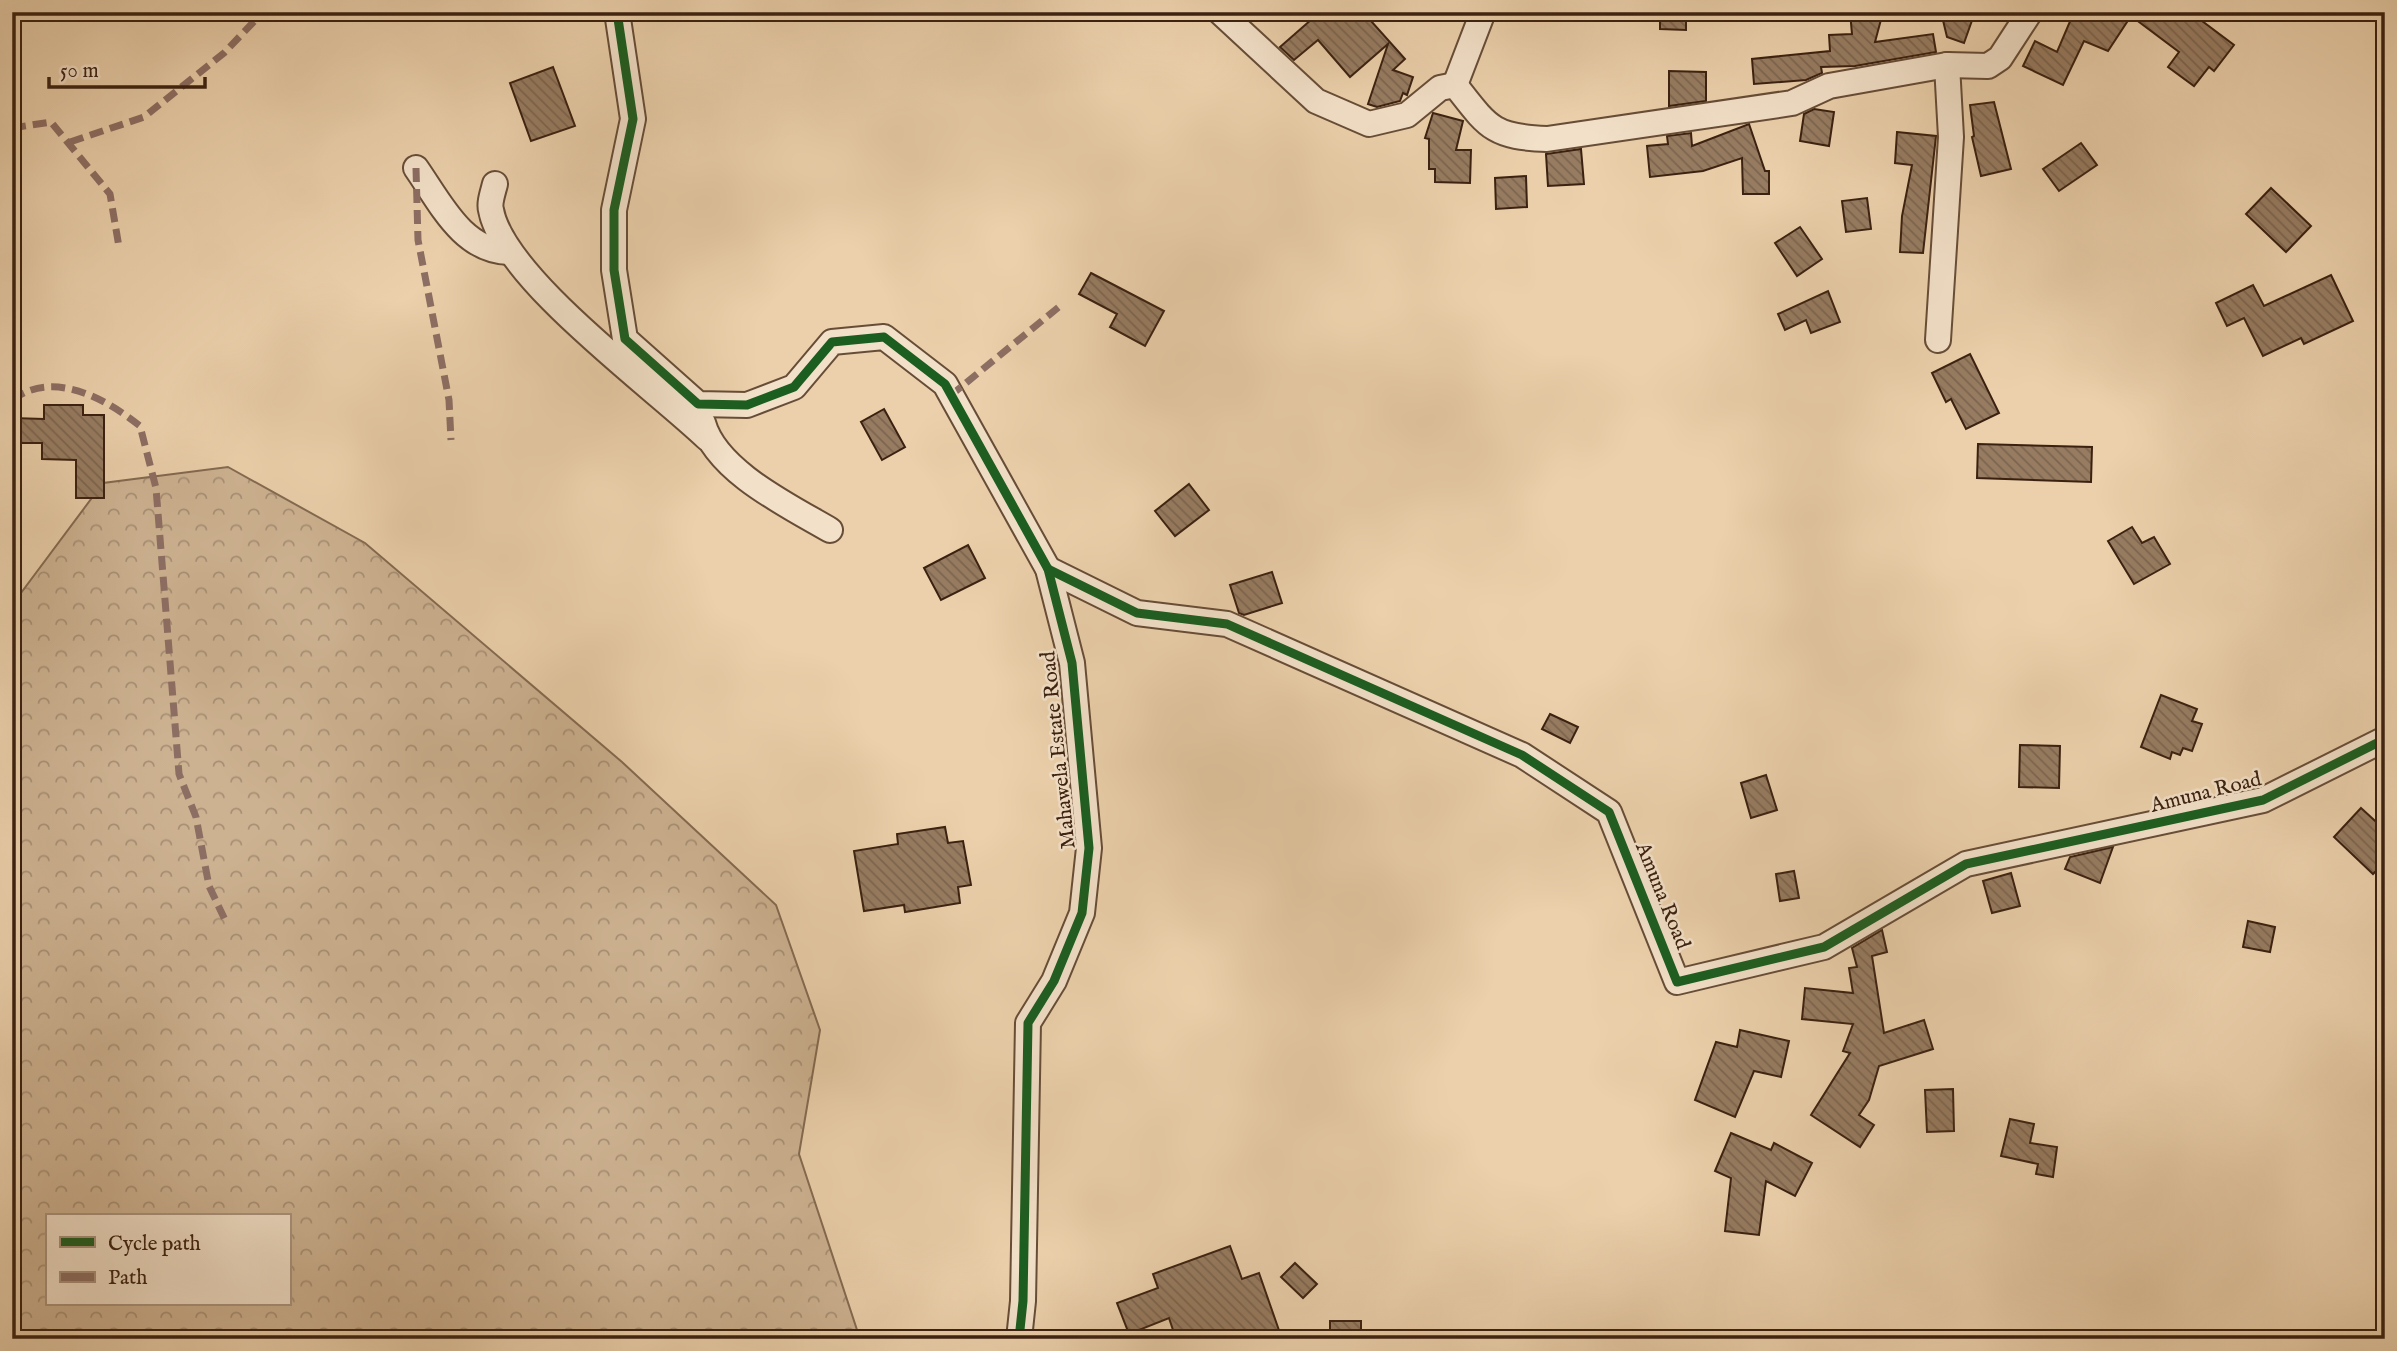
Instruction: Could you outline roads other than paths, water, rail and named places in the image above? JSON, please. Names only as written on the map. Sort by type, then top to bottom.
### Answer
[{"type":"street","points":[[617,12],[632,119],[614,211],[614,270],[625,339],[698,404],[707,438]]},
{"type":"street","points":[[1220,12],[1316,101],[1369,124],[1407,115],[1440,88],[1455,85]]},
{"type":"street","points":[[1455,85],[1483,12]]},
{"type":"street","points":[[1455,85],[1482,120],[1510,137],[1547,139],[1792,103],[1829,86],[1947,65],[1988,66],[2000,58],[2030,12]]},
{"type":"street","points":[[1938,340],[1951,137],[1947,65]]},
{"type":"street","points":[[416,168],[464,236],[493,252],[509,252]]},
{"type":"street","points":[[495,184],[490,209],[509,252],[565,314],[707,438],[754,486],[830,530]]},
{"type":"street","name":"Mahawela Estate Road","points":[[698,404],[747,405],[794,387],[832,342],[884,337],[945,384],[1048,569],[1072,663],[1089,848],[1082,913],[1054,981],[1028,1023],[1023,1301],[1019,1339]]},
{"type":"street","name":"Amuna Road","points":[[1048,569],[1137,613],[1227,624],[1522,755],[1598,804],[1609,812],[1677,982],[1824,947],[1966,864],[2263,800],[2385,739]]}]
